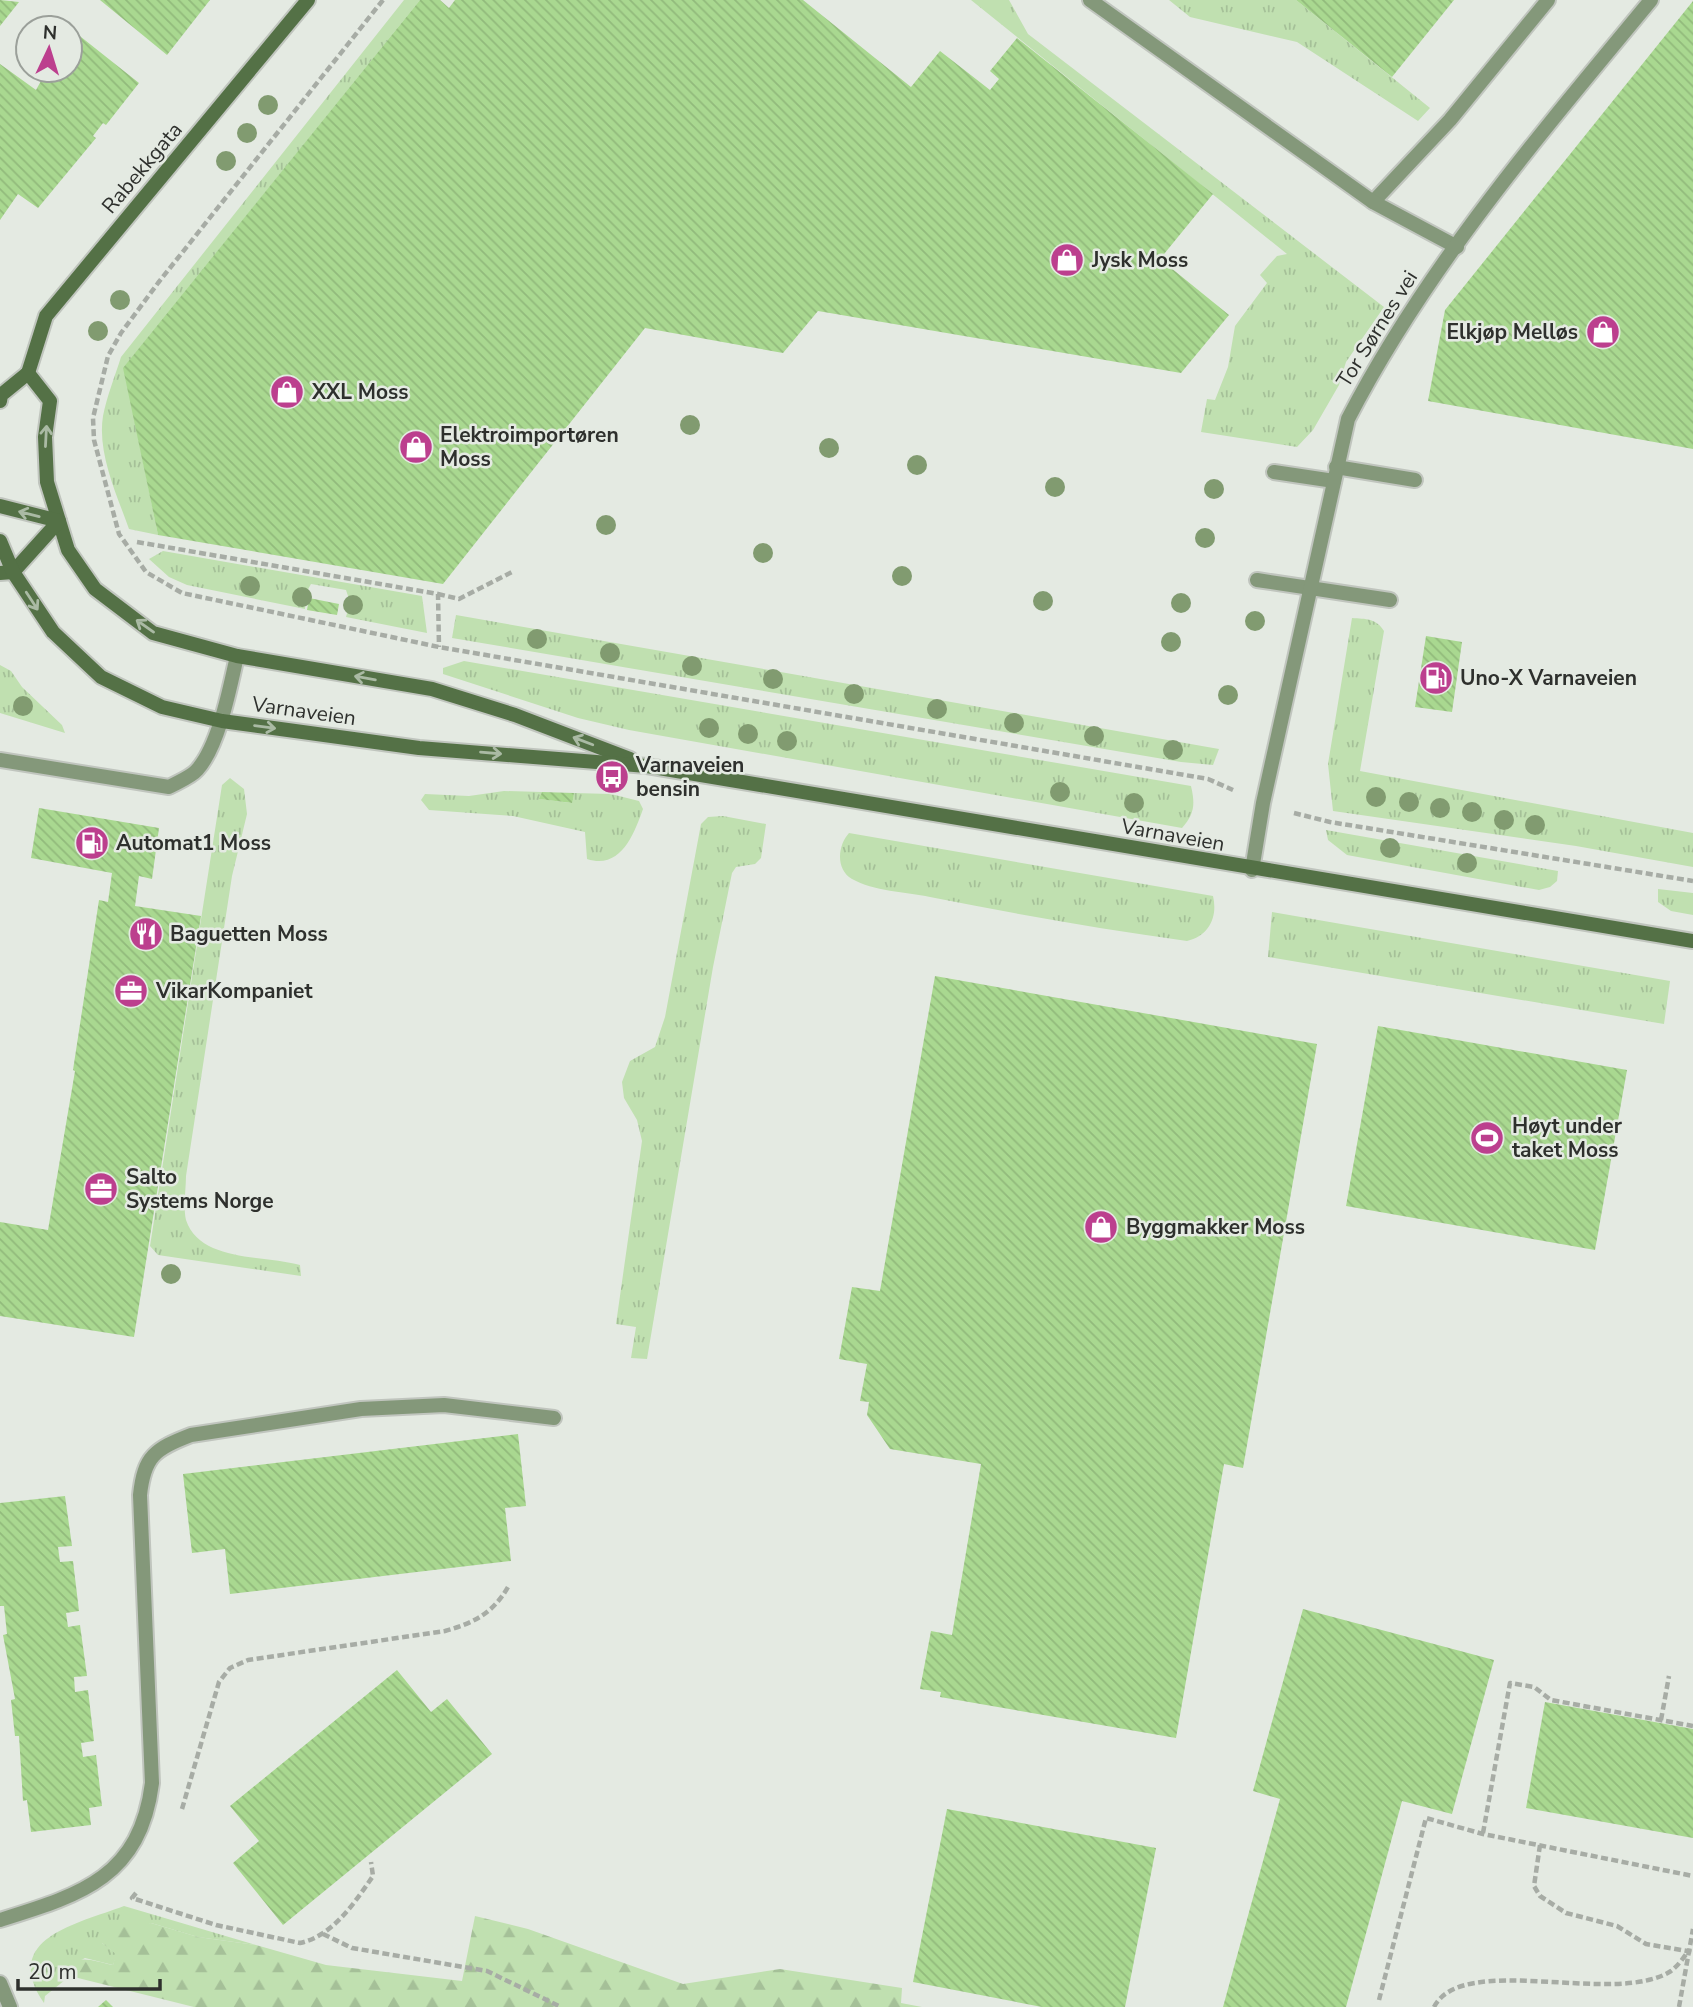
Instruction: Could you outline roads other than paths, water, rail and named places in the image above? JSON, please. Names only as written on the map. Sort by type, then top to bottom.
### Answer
[{"type":"street","name":"Rabekkgata","points":[[27,373],[46,316],[308,0]]},
{"type":"street","points":[[1090,0],[1373,202],[1457,247]]},
{"type":"street","points":[[1373,202],[1450,120],[1548,0]]},
{"type":"street","name":"Tor Sørnes vei","points":[[1252,870],[1263,803],[1348,419],[1375,366],[1457,247],[1568,100],[1651,0]]},
{"type":"street","points":[[0,401],[1,395],[27,373]]},
{"type":"street","name":"Varnaveien","points":[[27,373],[50,401],[45,437],[47,482],[68,550],[95,589],[153,633],[237,656],[432,689],[515,715],[646,766]]},
{"type":"street","points":[[1274,472],[1415,480]]},
{"type":"street","points":[[0,506],[59,522]]},
{"type":"street","points":[[7,573],[59,522]]},
{"type":"street","name":"Varnaveien","points":[[0,541],[7,573],[53,632],[101,677],[162,708],[222,721],[419,748],[646,766],[1252,870],[1693,941]]},
{"type":"street","points":[[1257,580],[1313,586],[1390,600]]},
{"type":"street","points":[[0,760],[169,787],[197,770],[222,721],[237,656]]},
{"type":"street","points":[[0,1920],[46,1906],[98,1883],[131,1845],[149,1804],[152,1783],[140,1494],[143,1470],[148,1460],[168,1444],[191,1435],[361,1409],[444,1405],[554,1418]]},
{"type":"street","points":[[0,1983],[10,2007]]},
{"type":"place","name":"Jysk Moss","points":[[1067,260]]},
{"type":"place","name":"Elkjøp Melløs","points":[[1603,332]]},
{"type":"place","name":"XXL Moss","points":[[287,392]]},
{"type":"place","name":"Elektroimportøren Moss","points":[[416,447]]},
{"type":"place","name":"Uno-X Varnaveien","points":[[1436,678]]},
{"type":"place","name":"Varnaveien bensin","points":[[612,777]]},
{"type":"place","name":"Automat1 Moss","points":[[92,843]]},
{"type":"place","name":"Baguetten Moss","points":[[146,934]]},
{"type":"place","name":"VikarKompaniet","points":[[131,991]]},
{"type":"place","name":"Høyt under taket Moss","points":[[1487,1138]]},
{"type":"place","name":"Salto Systems Norge","points":[[101,1189]]},
{"type":"place","name":"Byggmakker Moss","points":[[1101,1227]]}]
